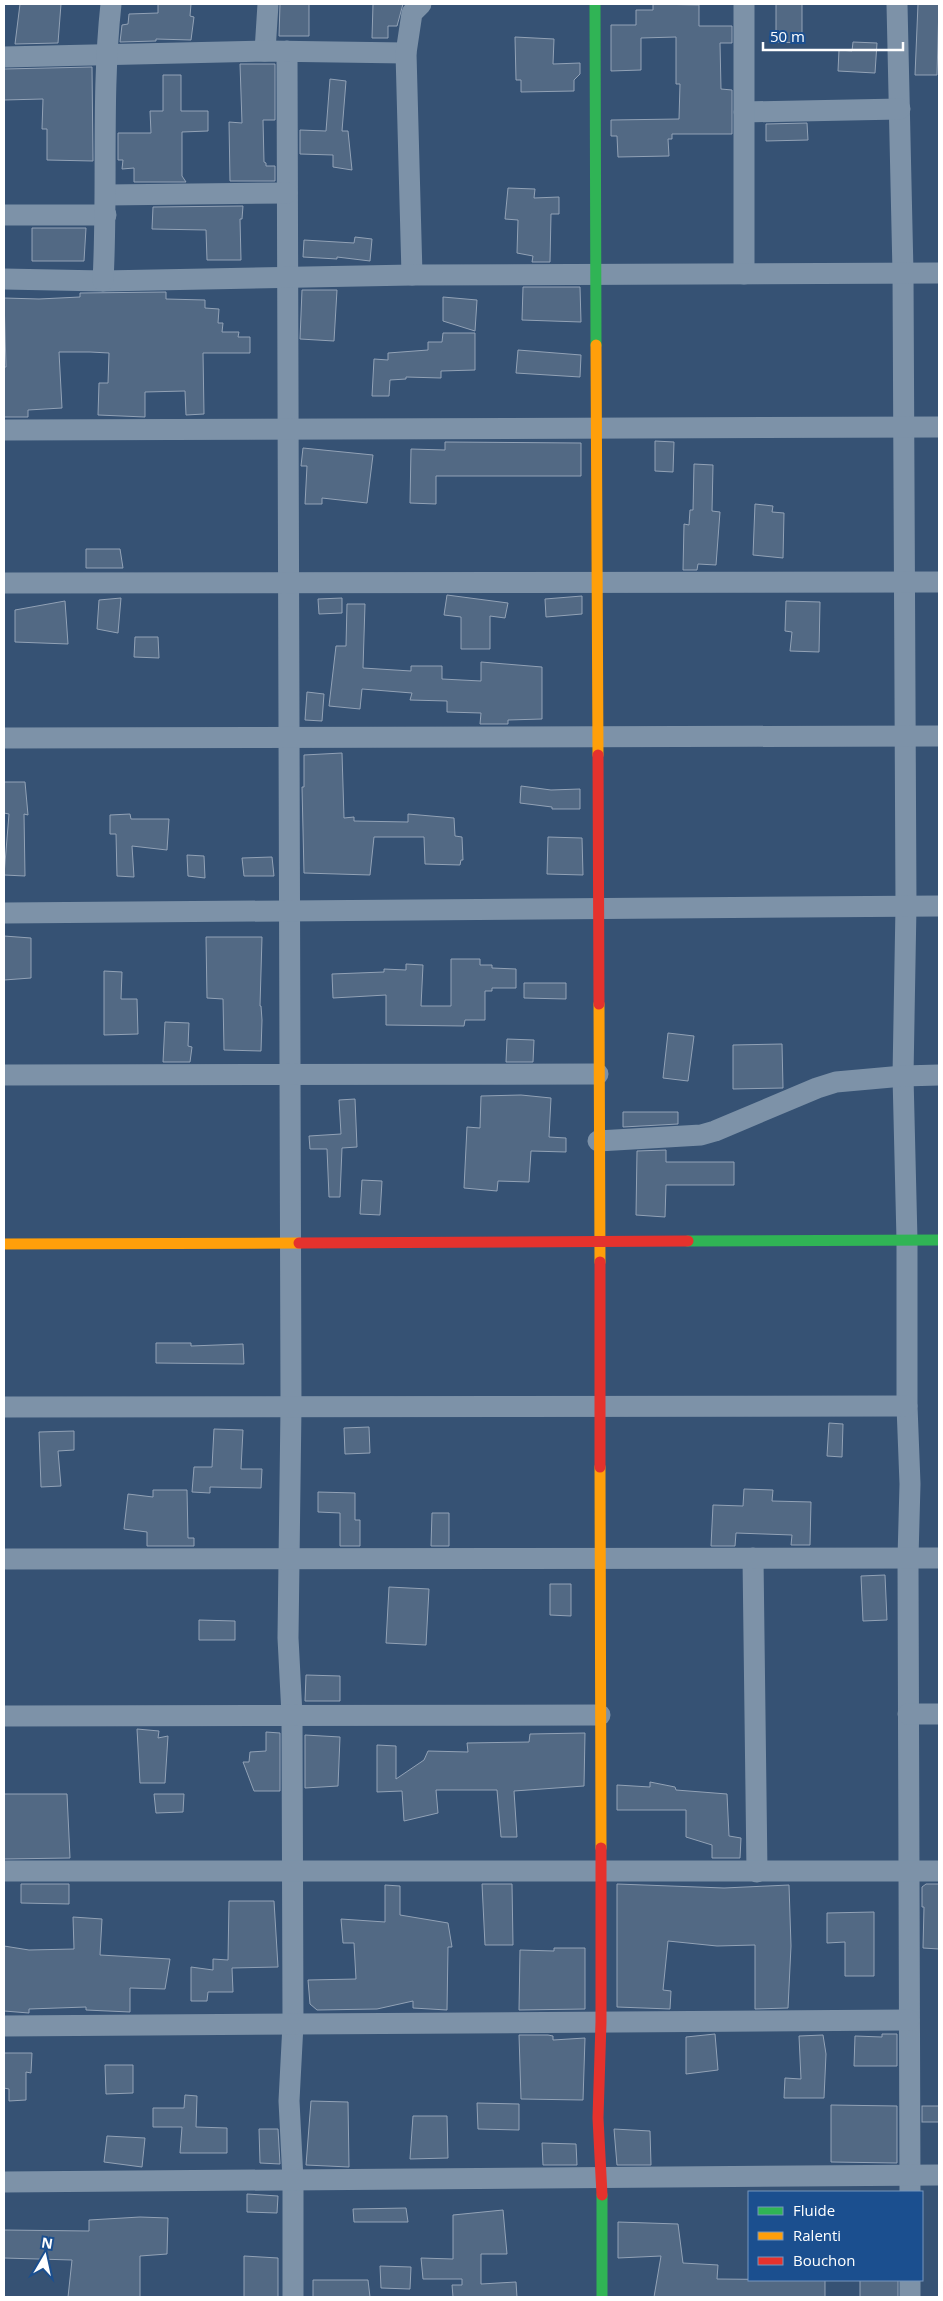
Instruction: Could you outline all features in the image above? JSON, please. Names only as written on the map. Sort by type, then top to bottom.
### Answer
[{"type":"street","points":[[103,281],[106,205],[106,56],[111,4]]},
{"type":"street","points":[[265,51],[268,4]]},
{"type":"street","points":[[412,275],[406,53],[412,14],[421,4]]},
{"type":"street","points":[[594,4],[601,1872],[601,2022],[598,2118],[602,2178],[602,2297]]},
{"type":"street","points":[[744,4],[744,274]]},
{"type":"street","points":[[897,4],[903,273],[904,428],[906,906],[903,1076],[907,1406],[910,1484],[908,1558],[910,2184]]},
{"type":"street","points":[[4,57],[265,51],[406,53]]},
{"type":"street","points":[[287,51],[291,1407],[291,1558],[288,1638],[292,1715],[292,2024],[289,2101],[293,2180],[293,2297]]},
{"type":"street","points":[[744,112],[900,109]]},
{"type":"street","points":[[4,215],[106,205],[287,192]]},
{"type":"street","points":[[4,279],[103,281],[412,275],[939,273]]},
{"type":"street","points":[[4,430],[939,427]]},
{"type":"street","points":[[4,583],[939,582]]},
{"type":"street","points":[[4,738],[939,736]]},
{"type":"street","points":[[4,913],[939,906]]},
{"type":"street","points":[[4,1075],[598,1074]]},
{"type":"street","points":[[598,1141],[701,1135],[715,1131],[816,1088],[836,1082],[903,1076],[939,1076]]},
{"type":"street","points":[[4,1244],[939,1240]]},
{"type":"street","points":[[4,1407],[907,1406]]},
{"type":"street","points":[[753,1558],[757,1872]]},
{"type":"street","points":[[4,1559],[939,1558]]},
{"type":"street","points":[[908,1714],[939,1714]]},
{"type":"street","points":[[4,1716],[600,1715]]},
{"type":"street","points":[[4,1871],[939,1871]]},
{"type":"street","points":[[4,2026],[909,2020]]},
{"type":"street","points":[[4,2182],[602,2178],[910,2184],[939,2175]]},
{"type":"street","points":[[910,2281],[910,2297]]},
{"type":"building","points":[[20,4],[61,4],[58,43],[15,44]]},
{"type":"building","points":[[158,4],[191,4],[190,16],[194,17],[191,40],[156,39],[156,41],[120,42],[122,25],[128,24],[129,14],[158,13]]},
{"type":"building","points":[[280,4],[309,4],[309,36],[279,36]]},
{"type":"building","points":[[373,4],[403,4],[397,26],[388,26],[388,38],[372,38]]},
{"type":"building","points":[[653,4],[699,5],[699,26],[732,26],[732,43],[720,43],[721,89],[732,90],[732,134],[672,134],[672,139],[668,139],[669,156],[618,157],[617,136],[611,136],[611,120],[679,119],[680,84],[676,84],[676,37],[641,38],[641,70],[611,71],[611,25],[636,25],[636,10],[653,10]]},
{"type":"building","points":[[776,4],[802,4],[802,43],[776,42]]},
{"type":"building","points":[[918,4],[939,4],[937,75],[915,75]]},
{"type":"building","points":[[515,37],[554,39],[553,64],[580,63],[580,74],[574,80],[574,91],[521,92],[521,80],[516,80]]},
{"type":"building","points":[[853,42],[877,43],[875,73],[838,71],[839,50],[852,51]]},
{"type":"building","points":[[240,64],[275,64],[275,120],[263,120],[264,162],[266,166],[275,166],[275,181],[230,181],[229,122],[242,123]]},
{"type":"building","points":[[92,67],[93,161],[47,160],[47,129],[42,129],[43,99],[4,100],[4,69]]},
{"type":"building","points":[[163,75],[181,75],[181,111],[208,111],[208,131],[182,132],[182,176],[186,182],[134,182],[134,168],[122,169],[123,160],[118,160],[118,133],[151,133],[150,111],[163,111]]},
{"type":"building","points":[[330,79],[346,81],[342,131],[348,131],[352,170],[333,167],[333,155],[300,154],[300,130],[326,131]]},
{"type":"building","points":[[807,123],[808,140],[766,141],[766,124]]},
{"type":"building","points":[[508,188],[535,189],[534,198],[559,197],[559,214],[551,214],[550,262],[532,262],[533,256],[517,253],[518,220],[505,219]]},
{"type":"building","points":[[243,206],[242,219],[240,219],[241,260],[207,260],[206,230],[152,229],[153,207]]},
{"type":"building","points":[[32,228],[86,228],[84,261],[32,261]]},
{"type":"building","points":[[355,237],[372,239],[370,261],[337,257],[337,259],[303,257],[304,240],[354,243]]},
{"type":"building","points":[[523,287],[580,287],[581,322],[522,320]]},
{"type":"building","points":[[302,290],[337,290],[334,341],[300,339]]},
{"type":"building","points":[[166,292],[166,299],[205,300],[205,308],[219,309],[218,323],[223,323],[222,332],[239,332],[238,337],[250,337],[250,353],[203,353],[204,414],[186,415],[185,391],[145,392],[145,417],[98,415],[99,383],[108,383],[109,353],[59,352],[62,408],[28,410],[28,417],[4,417],[4,367],[6,367],[4,298],[39,299],[80,297],[80,293]]},
{"type":"building","points":[[443,297],[477,300],[475,331],[443,321]]},
{"type":"building","points":[[443,333],[475,333],[475,370],[441,371],[441,378],[406,377],[406,379],[390,380],[389,396],[372,396],[374,359],[388,360],[388,353],[428,350],[428,342],[442,342]]},
{"type":"building","points":[[518,350],[581,355],[580,377],[516,373]]},
{"type":"building","points":[[655,441],[674,442],[673,472],[655,471]]},
{"type":"building","points":[[445,442],[581,443],[581,476],[436,476],[436,504],[410,503],[411,449],[445,450]]},
{"type":"building","points":[[303,448],[373,455],[367,503],[322,498],[322,504],[305,504],[307,466],[301,466]]},
{"type":"building","points":[[694,464],[713,465],[712,511],[720,512],[716,565],[698,564],[697,570],[683,570],[684,524],[689,525],[690,510],[693,510]]},
{"type":"building","points":[[755,504],[773,506],[772,512],[784,513],[783,558],[753,555]]},
{"type":"building","points":[[86,549],[120,549],[123,568],[86,568]]},
{"type":"building","points":[[447,595],[508,603],[505,618],[490,616],[490,649],[461,649],[461,617],[444,615]]},
{"type":"building","points":[[582,596],[582,614],[546,617],[545,599]]},
{"type":"building","points":[[121,598],[118,633],[97,629],[99,600]]},
{"type":"building","points":[[342,598],[342,613],[319,614],[318,599]]},
{"type":"building","points":[[65,601],[68,644],[15,642],[15,610]]},
{"type":"building","points":[[786,601],[820,602],[819,652],[790,651],[792,632],[785,631]]},
{"type":"building","points":[[347,604],[365,604],[363,668],[411,671],[411,666],[442,666],[442,679],[481,681],[481,662],[542,667],[542,719],[508,720],[508,724],[480,724],[481,713],[447,712],[447,701],[410,700],[412,693],[362,689],[360,709],[329,706],[336,646],[346,646]]},
{"type":"building","points":[[135,637],[158,637],[159,658],[134,657]]},
{"type":"building","points":[[307,692],[324,694],[322,721],[305,720]]},
{"type":"building","points":[[342,753],[344,818],[354,817],[354,821],[408,822],[408,814],[454,818],[455,836],[462,837],[463,860],[461,860],[460,865],[425,864],[424,837],[374,837],[370,875],[304,873],[302,787],[304,787],[304,755]]},
{"type":"building","points":[[4,782],[25,782],[28,815],[24,814],[25,876],[4,875],[9,814],[4,813]]},
{"type":"building","points":[[521,786],[551,790],[580,789],[580,809],[552,809],[552,807],[520,803]]},
{"type":"building","points":[[130,814],[131,819],[169,819],[167,850],[132,846],[134,877],[117,876],[116,834],[110,834],[110,815]]},
{"type":"building","points":[[548,837],[582,838],[583,875],[547,874]]},
{"type":"building","points":[[187,855],[204,856],[205,878],[188,876]]},
{"type":"building","points":[[272,857],[274,876],[244,876],[242,858]]},
{"type":"building","points":[[4,936],[31,938],[31,978],[4,980]]},
{"type":"building","points":[[206,937],[262,937],[261,1051],[224,1050],[223,999],[207,998]]},
{"type":"building","points":[[451,959],[480,959],[480,965],[492,965],[492,968],[516,969],[516,988],[492,988],[492,991],[485,991],[485,1020],[465,1020],[464,1026],[386,1025],[386,995],[333,998],[332,974],[384,972],[384,969],[406,970],[406,964],[423,965],[421,1006],[451,1006]]},
{"type":"building","points":[[104,971],[122,972],[121,999],[137,999],[138,1034],[104,1035]]},
{"type":"building","points":[[524,983],[566,983],[566,999],[524,998]]},
{"type":"building","points":[[165,1022],[189,1023],[188,1046],[192,1047],[190,1062],[163,1062]]},
{"type":"building","points":[[668,1033],[694,1036],[688,1081],[663,1078]]},
{"type":"building","points":[[507,1039],[534,1040],[533,1062],[506,1062]]},
{"type":"building","points":[[782,1044],[783,1088],[733,1089],[733,1045]]},
{"type":"building","points":[[521,1095],[551,1098],[549,1137],[566,1138],[566,1152],[531,1151],[529,1182],[498,1181],[497,1191],[464,1188],[467,1127],[480,1128],[481,1096]]},
{"type":"building","points":[[355,1099],[357,1147],[342,1148],[340,1197],[329,1197],[327,1149],[310,1149],[309,1136],[341,1134],[339,1100]]},
{"type":"building","points":[[623,1112],[678,1112],[678,1124],[623,1127]]},
{"type":"building","points":[[666,1150],[666,1162],[734,1162],[734,1185],[666,1185],[665,1217],[636,1215],[637,1151]]},
{"type":"building","points":[[362,1180],[382,1181],[380,1215],[360,1214]]},
{"type":"building","points":[[156,1343],[191,1343],[191,1346],[243,1344],[244,1364],[156,1363]]},
{"type":"building","points":[[829,1423],[843,1424],[842,1457],[827,1456]]},
{"type":"building","points":[[369,1427],[370,1453],[345,1454],[344,1428]]},
{"type":"building","points":[[214,1429],[243,1430],[241,1469],[262,1469],[261,1488],[210,1487],[210,1493],[192,1492],[194,1467],[212,1467]]},
{"type":"building","points":[[74,1431],[74,1450],[58,1451],[61,1486],[41,1487],[39,1432]]},
{"type":"building","points":[[744,1489],[773,1490],[772,1501],[811,1502],[810,1545],[791,1545],[792,1535],[736,1533],[735,1546],[711,1546],[713,1505],[743,1506]]},
{"type":"building","points":[[153,1490],[187,1490],[188,1538],[194,1538],[194,1546],[147,1546],[147,1532],[124,1529],[128,1494],[153,1497]]},
{"type":"building","points":[[318,1492],[355,1493],[355,1520],[360,1520],[360,1546],[340,1546],[340,1513],[318,1512]]},
{"type":"building","points":[[432,1513],[449,1513],[449,1546],[431,1546]]},
{"type":"building","points":[[885,1575],[887,1620],[863,1621],[861,1576]]},
{"type":"building","points":[[550,1584],[571,1584],[571,1616],[550,1615]]},
{"type":"building","points":[[389,1587],[429,1589],[426,1645],[386,1643]]},
{"type":"building","points":[[199,1620],[235,1621],[235,1640],[199,1640]]},
{"type":"building","points":[[306,1675],[340,1676],[340,1701],[305,1701]]},
{"type":"building","points":[[137,1729],[159,1731],[158,1738],[168,1736],[165,1783],[140,1783]]},
{"type":"building","points":[[266,1732],[280,1733],[280,1791],[254,1791],[243,1762],[249,1762],[250,1752],[266,1751]]},
{"type":"building","points":[[585,1733],[584,1786],[514,1791],[517,1837],[501,1837],[497,1790],[436,1790],[438,1813],[404,1821],[402,1791],[377,1792],[377,1745],[396,1746],[396,1779],[424,1760],[428,1751],[468,1752],[467,1743],[529,1742],[530,1734]]},
{"type":"building","points":[[305,1735],[340,1737],[338,1786],[305,1788]]},
{"type":"building","points":[[650,1782],[675,1787],[676,1790],[727,1794],[729,1836],[741,1838],[740,1858],[712,1858],[712,1845],[686,1837],[686,1810],[617,1810],[617,1785],[650,1787]]},
{"type":"building","points":[[4,1794],[67,1794],[70,1858],[4,1859]]},
{"type":"building","points":[[154,1794],[184,1794],[183,1812],[156,1813]]},
{"type":"building","points":[[21,1884],[69,1884],[69,1904],[21,1903]]},
{"type":"building","points":[[482,1884],[512,1884],[513,1945],[485,1945]]},
{"type":"building","points":[[617,1884],[724,1888],[789,1885],[791,1946],[788,2008],[755,2009],[755,1945],[717,1946],[668,1941],[663,1990],[671,1991],[670,2009],[617,2007]]},
{"type":"building","points":[[926,1884],[939,1884],[939,1949],[923,1948],[924,1907],[922,1907],[922,1887]]},
{"type":"building","points":[[385,1885],[400,1886],[400,1915],[448,1923],[452,1947],[448,1947],[447,2010],[413,2008],[413,2001],[377,2009],[317,2010],[310,2004],[308,1980],[356,1979],[354,1943],[343,1943],[341,1919],[385,1922]]},
{"type":"building","points":[[229,1901],[274,1901],[278,1967],[232,1968],[233,1992],[208,1992],[207,2001],[191,2001],[191,1967],[213,1970],[213,1959],[228,1960]]},
{"type":"building","points":[[874,1912],[874,1976],[845,1976],[845,1942],[827,1943],[827,1913]]},
{"type":"building","points":[[73,1917],[102,1919],[100,1955],[170,1959],[165,1989],[130,1988],[130,2012],[86,2010],[86,2007],[29,2009],[29,2013],[4,2011],[4,1946],[29,1950],[74,1949]]},
{"type":"building","points":[[554,1948],[585,1948],[585,2009],[519,2010],[520,1950],[554,1951]]},
{"type":"building","points":[[715,2034],[718,2070],[686,2074],[686,2037]]},
{"type":"building","points":[[882,2034],[897,2034],[897,2066],[854,2066],[855,2036],[882,2037]]},
{"type":"building","points":[[519,2035],[548,2035],[553,2036],[553,2040],[585,2038],[583,2100],[521,2099]]},
{"type":"building","points":[[823,2035],[826,2054],[824,2098],[784,2098],[785,2078],[801,2079],[799,2036]]},
{"type":"building","points":[[4,2053],[32,2053],[31,2073],[26,2072],[26,2100],[9,2101],[9,2089],[4,2088]]},
{"type":"building","points":[[105,2065],[133,2065],[133,2093],[106,2094]]},
{"type":"building","points":[[185,2095],[197,2096],[196,2127],[227,2128],[227,2153],[180,2153],[182,2127],[153,2127],[153,2108],[184,2108]]},
{"type":"building","points":[[311,2101],[348,2102],[349,2167],[306,2165]]},
{"type":"building","points":[[477,2103],[519,2104],[519,2130],[478,2129]]},
{"type":"building","points":[[831,2105],[897,2106],[897,2163],[831,2162]]},
{"type":"building","points":[[922,2106],[939,2106],[939,2122],[922,2122]]},
{"type":"building","points":[[413,2116],[447,2116],[448,2158],[410,2159]]},
{"type":"building","points":[[259,2129],[278,2129],[280,2164],[260,2163]]},
{"type":"building","points":[[614,2129],[650,2131],[651,2165],[617,2165]]},
{"type":"building","points":[[107,2136],[145,2138],[142,2167],[104,2162]]},
{"type":"building","points":[[542,2143],[576,2144],[577,2165],[543,2165]]},
{"type":"building","points":[[247,2194],[278,2196],[277,2213],[247,2212]]},
{"type":"building","points":[[406,2208],[408,2222],[354,2222],[353,2209]]},
{"type":"building","points":[[503,2210],[507,2254],[481,2254],[481,2284],[516,2282],[517,2297],[453,2297],[452,2285],[462,2285],[462,2279],[423,2279],[421,2258],[453,2259],[453,2215]]},
{"type":"building","points":[[140,2217],[168,2218],[167,2254],[140,2256],[140,2297],[68,2297],[72,2260],[4,2258],[4,2230],[89,2231],[89,2220]]},
{"type":"building","points":[[618,2222],[678,2224],[683,2263],[718,2265],[717,2279],[825,2281],[825,2297],[654,2297],[661,2256],[618,2258]]},
{"type":"building","points":[[244,2256],[278,2258],[278,2297],[244,2297]]},
{"type":"building","points":[[380,2266],[411,2267],[410,2289],[381,2288]]},
{"type":"building","points":[[313,2280],[368,2280],[370,2297],[313,2297]]},
{"type":"building","points":[[860,2281],[898,2281],[898,2297],[860,2297]]},
{"type":"traffic: fast","points":[[595,4],[596,345]]},
{"type":"traffic: fast","points":[[688,1241],[939,1240]]},
{"type":"traffic: fast","points":[[602,2195],[602,2297]]},
{"type":"traffic: slow","points":[[596,345],[598,755]]},
{"type":"traffic: slow","points":[[599,1004],[600,1262]]},
{"type":"traffic: slow","points":[[4,1244],[299,1243]]},
{"type":"traffic: slow","points":[[600,1467],[601,1848]]},
{"type":"traffic: jam","points":[[598,755],[599,1004]]},
{"type":"traffic: jam","points":[[299,1243],[688,1241]]},
{"type":"traffic: jam","points":[[600,1262],[600,1467]]},
{"type":"traffic: jam","points":[[601,1848],[601,2022],[598,2118],[602,2195]]}]
